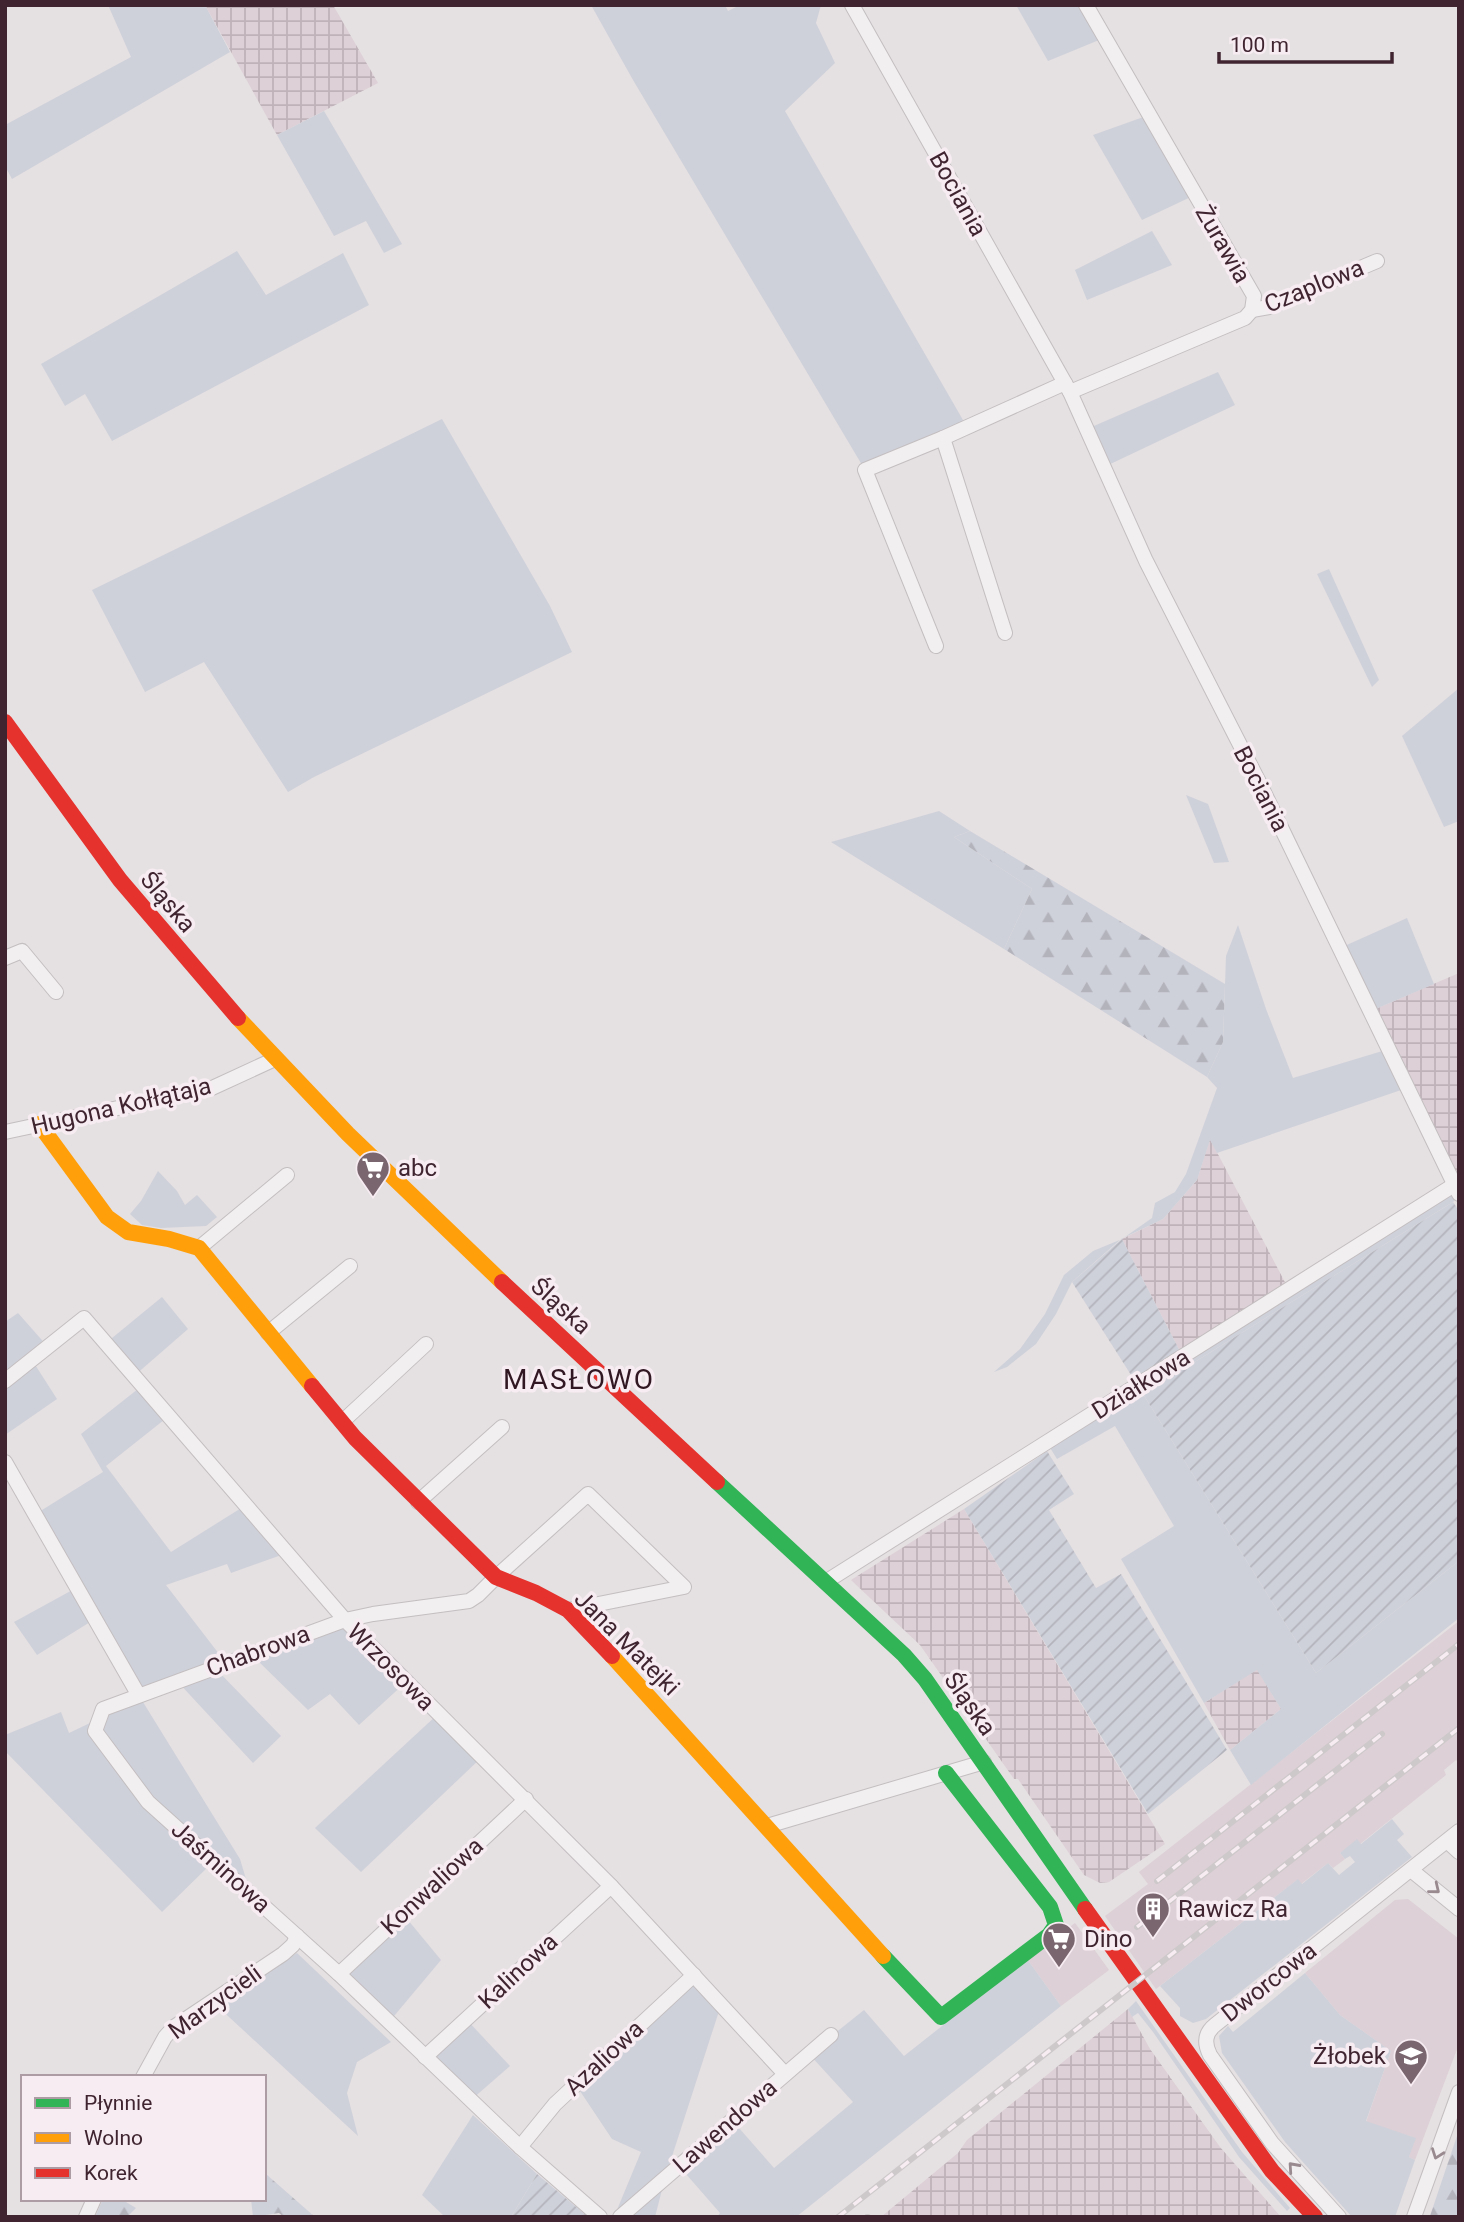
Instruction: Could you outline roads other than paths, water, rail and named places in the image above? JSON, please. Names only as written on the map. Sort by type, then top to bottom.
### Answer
[{"type":"street","name":"Bociania","points":[[852,5],[1068,387],[1146,561],[1259,782],[1457,1189]]},
{"type":"street","name":"Żurawia","points":[[1068,387],[1245,318],[1252,310],[1254,296],[1086,5]]},
{"type":"street","name":"Czaplowa","points":[[1252,310],[1269,307],[1377,261]]},
{"type":"street","points":[[936,646],[864,470],[1068,387]]},
{"type":"street","points":[[943,438],[1005,633]]},
{"type":"street","name":"Śląska","points":[[5,722],[120,880],[219,998],[275,1059],[348,1134],[496,1277],[904,1655],[925,1679],[1147,2000],[1272,2171],[1315,2217]]},
{"type":"street","points":[[5,958],[22,951],[56,992]]},
{"type":"street","name":"Hugona Kołłątaja","points":[[5,1132],[212,1088],[275,1059]]},
{"type":"street","points":[[39,1124],[107,1217],[120,1230],[143,1236],[164,1237],[199,1248],[287,1175]]},
{"type":"street","name":"Działkowa","points":[[827,1581],[1457,1189]]},
{"type":"street","name":"Jana Matejki","points":[[199,1248],[342,1422],[418,1502],[496,1577],[536,1593],[568,1610],[648,1693],[941,2017],[1049,1935],[1056,1925],[1050,1907],[946,1773]]},
{"type":"street","points":[[268,1333],[350,1266]]},
{"type":"street","name":"Wrzosowa","points":[[5,1381],[84,1318],[345,1620],[611,1886],[785,2074]]},
{"type":"street","points":[[342,1422],[426,1345]]},
{"type":"street","points":[[418,1502],[502,1427]]},
{"type":"street","points":[[5,1462],[138,1694]]},
{"type":"street","name":"Chabrowa","points":[[138,1694],[345,1620],[469,1601],[587,1494],[684,1587],[568,1610]]},
{"type":"street","name":"Jaśminowa","points":[[138,1694],[103,1709],[94,1731],[148,1802],[339,1974],[520,2147],[600,2217]]},
{"type":"street","points":[[767,1826],[984,1762]]},
{"type":"street","name":"Konwaliowa","points":[[339,1974],[526,1799]]},
{"type":"street","name":"Dworcowa","points":[[1339,2217],[1272,2143],[1208,2050],[1206,2039],[1209,2030],[1453,1836],[1459,1852]]},
{"type":"street","points":[[1411,1870],[1459,1909]]},
{"type":"street","name":"Kalinowa","points":[[425,2057],[611,1886]]},
{"type":"street","name":"Marzycieli","points":[[144,2075],[165,2036],[283,1954],[293,1945],[297,1936]]},
{"type":"street","name":"Azaliowa","points":[[520,2147],[555,2104],[694,1975]]},
{"type":"street","name":"Lawendowa","points":[[620,2217],[831,2035]]},
{"type":"street","points":[[1414,2217],[1459,2092]]},
{"type":"street","points":[[86,2217],[93,2201]]},
{"type":"railway","points":[[1157,1881],[1459,1644]]},
{"type":"railway","points":[[838,2217],[1459,1728]]},
{"type":"railway","points":[[1137,1927],[1382,1734]]},
{"type":"place","name":"abc","points":[[373,1198]]},
{"type":"place","name":"Rawicz Ra","points":[[1153,1939]]},
{"type":"place","name":"Dino","points":[[1059,1969]]},
{"type":"place","name":"Żłobek","points":[[1411,2086]]},
{"type":"district","name":"MASŁOWO","points":[[579,1379]]}]
